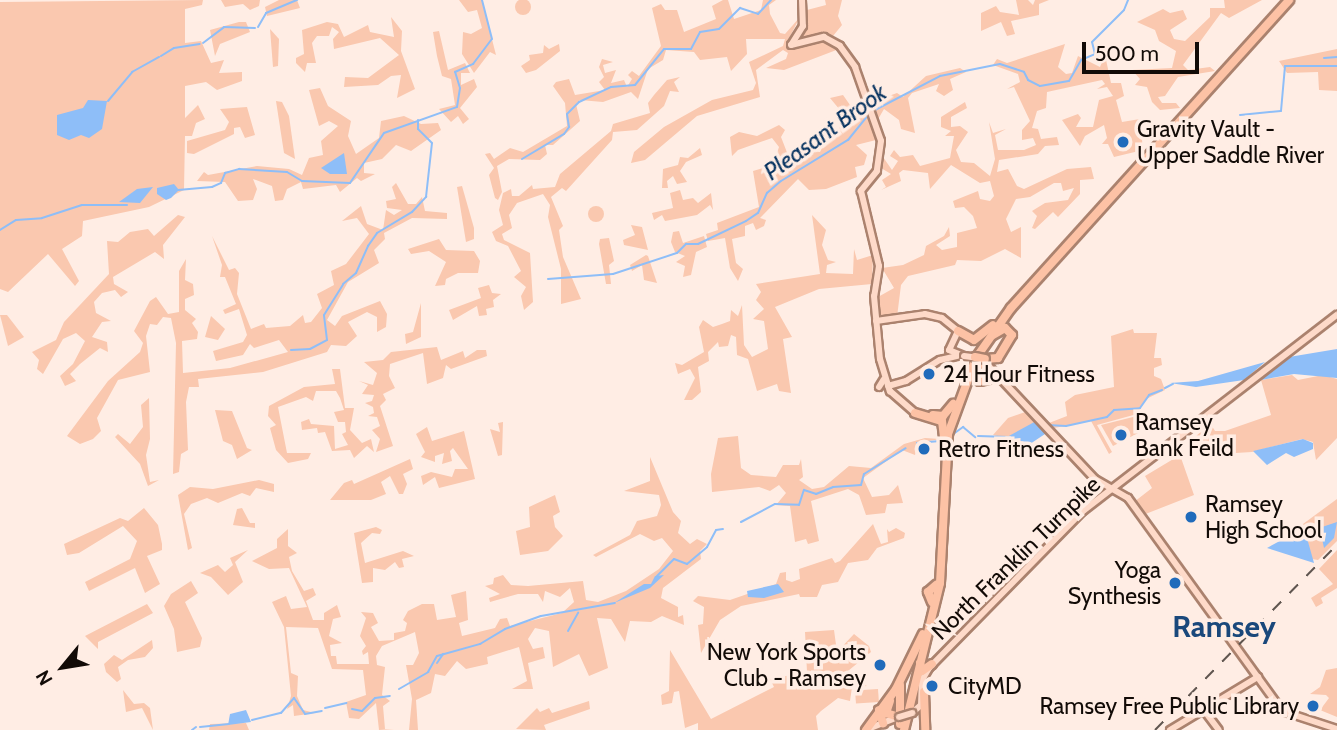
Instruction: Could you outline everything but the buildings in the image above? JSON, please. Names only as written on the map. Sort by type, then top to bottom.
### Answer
[{"type":"highway","points":[[909,711],[940,583],[945,453],[955,402],[986,342],[1009,310],[1285,3]]},
{"type":"highway","points":[[956,330],[976,339],[997,320],[1285,3]]},
{"type":"highway","points":[[932,415],[944,415],[970,383],[1002,377],[996,364],[1014,337],[1006,322],[1009,310]]},
{"type":"highway","points":[[944,438],[955,402],[997,320]]},
{"type":"highway","points":[[979,359],[999,357],[1012,333],[1002,329],[986,342]]},
{"type":"highway","points":[[956,330],[979,359]]},
{"type":"highway","points":[[952,340],[968,342]]},
{"type":"highway","points":[[900,730],[932,602],[928,592],[936,585],[944,438],[943,421],[915,413]]},
{"type":"highway","points":[[867,730],[880,707],[902,679],[923,634]]},
{"type":"highway","points":[[923,649],[921,670],[932,664]]},
{"type":"highway","points":[[899,718],[886,713],[890,701],[899,694],[905,682],[902,679]]},
{"type":"highway","points":[[900,730],[917,692],[921,703]]},
{"type":"highway","points":[[923,692],[924,730]]},
{"type":"highway","points":[[899,694],[909,711],[912,730]]},
{"type":"highway","points":[[890,701],[924,718],[924,730]]},
{"type":"highway","points":[[880,707],[882,723]]},
{"type":"main road","points":[[802,0],[803,26],[791,45],[822,37],[839,44],[854,65],[881,149],[876,173],[862,192],[878,264],[874,322],[885,377],[898,396],[932,415]]},
{"type":"main road","points":[[875,311],[891,320]]},
{"type":"main road","points":[[874,322],[925,314],[944,318],[956,330]]},
{"type":"main road","name":"North Franklin Turnpike","points":[[926,674],[932,664],[1104,494],[1119,488],[1337,315]]},
{"type":"main road","points":[[874,322],[924,317],[944,318]]},
{"type":"main road","points":[[956,330],[949,350],[979,359],[1002,377],[1097,480],[1104,494]]},
{"type":"main road","points":[[943,359],[956,330]]},
{"type":"main road","points":[[889,386],[905,382],[943,359],[964,356]]},
{"type":"main road","points":[[885,377],[905,382]]},
{"type":"main road","points":[[879,387],[885,377]]},
{"type":"main road","points":[[898,396],[905,382]]},
{"type":"main road","points":[[889,386],[915,413]]},
{"type":"main road","points":[[1097,480],[1119,488],[1285,713],[1337,729]]},
{"type":"main road","points":[[867,730],[923,706],[926,674]]},
{"type":"main road","points":[[921,703],[926,674]]},
{"type":"main road","points":[[1170,730],[1258,677]]},
{"type":"main road","points":[[1203,709],[1219,730]]},
{"type":"shaded area","points":[[520,-1],[526,-1],[531,7],[529,13],[520,15],[515,10],[515,4]]},
{"type":"shaded area","points":[[203,0],[202,5],[185,9],[185,43],[201,41],[211,63],[224,60],[219,73],[242,72],[242,81],[217,90],[206,82],[185,86],[185,118],[198,105],[205,119],[196,123],[192,136],[185,136],[184,190],[149,207],[83,221],[82,236],[62,249],[79,281],[75,286],[48,254],[8,292],[0,289],[0,2]]},
{"type":"shaded area","points":[[221,0],[260,0],[259,6],[250,10],[243,4],[225,7]]},
{"type":"shaded area","points":[[279,0],[297,0],[300,8],[267,16],[265,7]]},
{"type":"shaded area","points":[[459,0],[482,0],[496,55],[490,52],[474,73],[462,54],[463,32],[471,34],[482,28],[477,10],[468,12]]},
{"type":"shaded area","points":[[728,0],[734,19],[761,10],[763,0],[776,0],[769,5],[770,14],[780,33],[785,34],[800,17],[787,42],[790,48],[823,40],[839,49],[784,70],[766,68],[786,59],[788,53],[783,50],[756,70],[760,97],[697,116],[645,160],[631,163],[634,152],[664,127],[712,100],[753,90],[756,83],[749,62],[783,46],[785,39],[746,39],[747,54],[731,71],[727,57],[700,60],[694,52],[666,50],[663,60],[648,69],[638,99],[631,92],[603,102],[580,100],[576,104],[580,121],[553,145],[545,145],[547,154],[540,160],[509,159],[497,166],[502,192],[498,200],[495,198],[489,175],[494,168],[485,154],[490,153],[494,159],[510,148],[523,152],[567,126],[565,103],[553,86],[556,82],[569,79],[575,95],[605,90],[599,82],[604,77],[599,67],[602,59],[613,62],[603,65],[605,73],[616,70],[611,83],[624,80],[627,87],[632,79],[628,75],[632,71],[639,76],[661,46],[652,8],[661,4],[665,10],[677,10],[684,32],[716,19],[712,6]]},
{"type":"shaded area","points":[[825,0],[842,0],[838,16],[842,25],[833,36],[823,33],[797,41],[805,29],[807,10],[826,5]]},
{"type":"shaded area","points":[[1016,0],[1028,0],[1033,5],[1035,0],[1049,0],[1039,4],[1039,15],[1011,21],[1015,34],[1007,36],[1001,22],[981,31],[981,13],[996,6],[1000,12],[1019,15]]},
{"type":"shaded area","points":[[1224,0],[1262,0],[1229,18],[1221,13],[1183,65],[1188,70],[1210,67],[1215,71],[1178,77],[1165,96],[1158,97],[1162,103],[1176,103],[1180,108],[1160,110],[1152,102],[1147,87],[1135,85],[1140,79],[1132,70],[1172,68],[1176,51],[1159,41],[1155,30],[1137,22],[1163,9],[1170,13],[1183,10],[1187,19],[1170,30],[1174,39],[1185,41],[1210,17],[1210,8],[1225,8]]},
{"type":"shaded area","points":[[391,17],[402,31],[401,51],[415,89],[397,98],[401,75],[391,76],[378,85],[344,87],[345,77],[368,78],[399,55],[380,38],[334,49],[333,39],[339,32],[332,27],[329,36],[317,36],[312,43],[316,63],[307,63],[305,72],[296,63],[296,58],[304,54],[302,30],[327,22],[338,24],[344,37],[368,25],[370,32],[394,37]]},
{"type":"shaded area","points":[[246,22],[250,32],[220,44],[215,56],[210,30]]},
{"type":"shaded area","points":[[270,29],[279,39],[278,66],[273,67]]},
{"type":"shaded area","points":[[439,31],[448,70],[465,63],[470,73],[461,73],[461,85],[474,79],[477,87],[460,108],[469,119],[463,124],[458,116],[451,122],[439,109],[455,105],[451,79],[442,76],[437,56],[433,32]]},
{"type":"shaded area","points":[[559,44],[560,51],[536,70],[526,73],[521,66],[530,60],[529,55],[543,53],[544,45],[549,49]]},
{"type":"shaded area","points":[[1065,44],[1058,67],[1066,74],[1072,73],[1078,56],[1100,67],[1105,55],[1111,83],[1121,83],[1124,96],[1116,100],[1122,122],[1140,119],[1143,150],[1114,157],[1108,144],[1102,144],[1107,138],[1104,125],[1085,136],[1080,146],[1062,120],[1078,114],[1081,118],[1076,127],[1093,127],[1099,100],[1113,96],[1107,87],[1097,89],[1105,84],[1102,80],[1047,92],[1046,108],[1037,111],[1032,128],[1038,129],[1041,139],[1057,137],[1059,145],[1045,146],[1038,154],[999,160],[997,172],[1008,169],[1017,186],[1024,189],[1067,169],[1091,167],[1094,179],[1080,180],[1080,194],[1058,217],[1053,212],[1035,229],[1032,228],[1037,216],[1032,211],[1045,203],[1068,200],[1074,188],[1063,191],[1061,183],[1054,183],[1030,197],[1016,199],[1006,219],[1011,232],[1021,227],[1021,258],[1005,249],[981,261],[957,260],[955,265],[908,276],[901,285],[897,317],[880,316],[878,297],[894,288],[882,268],[903,265],[924,255],[926,246],[944,236],[949,227],[950,236],[936,245],[942,250],[957,247],[957,233],[977,228],[973,216],[964,207],[955,208],[953,201],[978,191],[980,199],[990,201],[994,196],[990,181],[980,183],[951,165],[930,189],[928,173],[903,170],[899,173],[901,181],[881,190],[886,187],[882,180],[891,174],[881,168],[883,157],[892,170],[898,161],[890,156],[894,150],[900,157],[913,155],[920,166],[950,158],[954,136],[945,136],[951,131],[941,127],[941,117],[965,102],[967,108],[951,117],[951,127],[960,126],[968,132],[956,150],[961,162],[974,163],[990,176],[995,159],[989,122],[993,133],[1006,129],[995,135],[998,150],[1024,150],[1036,145],[1033,138],[1022,140],[1022,130],[1030,121],[1014,87],[1007,89],[1020,82],[1018,74],[993,65],[997,59],[1007,63]]},
{"type":"shaded area","points":[[1337,49],[1337,91],[1319,90],[1318,72],[1287,73],[1279,61]]},
{"type":"shaded area","points":[[960,68],[966,72],[950,79],[953,90],[944,96],[936,91],[939,84],[912,93],[908,98],[915,133],[901,129],[899,120],[884,109],[877,121],[869,103],[897,93],[903,97],[926,76]]},
{"type":"shaded area","points":[[680,77],[674,82],[679,92],[670,91],[664,106],[637,130],[613,132],[612,140],[566,191],[562,188],[551,197],[563,226],[559,230],[563,257],[581,299],[561,304],[561,269],[548,217],[550,205],[543,194],[517,203],[509,215],[512,228],[502,234],[504,240],[530,253],[533,302],[524,310],[521,296],[526,287],[514,277],[521,271],[508,246],[496,241],[492,232],[503,225],[499,210],[503,193],[511,189],[512,196],[519,196],[532,185],[533,189],[555,187],[560,174],[611,131],[613,124],[650,113],[648,103],[654,95],[667,80]]},
{"type":"shaded area","points":[[320,88],[328,106],[351,121],[348,136],[356,154],[379,138],[381,121],[404,116],[421,124],[438,123],[441,130],[411,151],[396,145],[382,159],[364,163],[364,173],[375,174],[361,181],[357,178],[340,192],[336,185],[303,189],[301,182],[287,189],[283,200],[275,201],[272,186],[253,179],[257,189],[253,200],[238,201],[225,182],[197,181],[204,172],[208,175],[257,166],[289,169],[302,175],[309,158],[323,155],[321,141],[338,126],[329,121],[319,126],[309,90]]},
{"type":"shaded area","points":[[843,95],[850,105],[862,103],[876,140],[856,145],[867,155],[864,165],[855,167],[857,177],[826,189],[809,190],[798,179],[760,218],[766,220],[764,226],[756,230],[753,223],[745,226],[745,236],[732,239],[736,263],[743,269],[738,281],[730,268],[725,238],[708,241],[706,234],[718,230],[717,223],[759,207],[753,171],[773,165],[779,147],[772,138],[738,150],[732,156],[730,137],[739,132],[757,136],[779,125],[785,130],[781,137],[788,155],[795,160],[803,154],[810,157],[813,151],[820,152],[829,134],[839,130],[840,110],[830,98]]},
{"type":"shaded area","points":[[276,101],[282,102],[289,116],[295,159],[284,153]]},
{"type":"shaded area","points":[[247,107],[255,135],[245,138],[240,127],[234,128],[234,134],[194,154],[187,153],[187,141],[225,130],[229,122],[220,109]]},
{"type":"shaded area","points":[[700,148],[702,155],[686,162],[680,171],[687,182],[677,184],[673,176],[667,181],[668,188],[662,188],[663,169],[678,165],[680,157],[688,158]]},
{"type":"shaded area","points":[[396,183],[408,204],[416,204],[422,197],[425,211],[447,213],[447,219],[412,218],[384,233],[385,239],[374,250],[379,263],[348,282],[327,320],[335,326],[342,316],[380,301],[387,314],[386,327],[377,332],[377,317],[367,312],[348,322],[357,336],[346,346],[331,345],[327,352],[263,372],[198,379],[199,387],[189,387],[186,402],[188,450],[181,454],[179,472],[173,474],[176,343],[171,318],[163,317],[157,325],[150,324],[146,336],[150,372],[118,380],[97,418],[101,431],[93,439],[80,444],[67,436],[108,381],[140,352],[143,343],[134,331],[150,301],[156,297],[168,314],[179,312],[179,271],[186,259],[185,280],[193,284],[194,295],[185,299],[185,310],[196,319],[192,323],[198,332],[197,339],[182,341],[183,373],[230,368],[288,352],[279,340],[254,348],[250,344],[243,355],[216,361],[213,351],[243,342],[247,335],[239,309],[225,314],[223,310],[236,304],[225,277],[220,277],[222,265],[212,236],[229,270],[235,268],[239,273],[237,294],[251,329],[264,324],[266,328],[290,326],[303,315],[305,323],[311,322],[322,308],[317,294],[334,285],[331,271],[346,264],[369,234],[357,218],[342,221],[361,206],[367,224],[383,230],[386,210],[394,215],[402,210],[387,208],[386,201],[396,199],[392,187]]},
{"type":"shaded area","points":[[462,186],[474,228],[474,239],[466,242],[457,187]]},
{"type":"shaded area","points":[[680,190],[683,200],[693,198],[698,203],[711,193],[713,210],[710,205],[697,215],[665,221],[662,215],[654,220],[652,213],[673,208],[670,193]]},
{"type":"shaded area","points":[[596,206],[602,208],[602,220],[596,222],[590,220],[588,214],[590,208]]},
{"type":"shaded area","points":[[178,215],[185,217],[163,245],[164,259],[155,252],[113,277],[114,284],[128,292],[121,297],[115,290],[102,293],[94,302],[96,313],[111,321],[102,322],[92,337],[107,342],[108,352],[100,348],[70,374],[76,381],[65,386],[60,376],[73,364],[85,341],[76,333],[63,339],[43,374],[37,369],[39,360],[32,352],[56,340],[64,322],[109,274],[107,241],[118,242],[130,232],[148,229],[154,236]]},
{"type":"shaded area","points":[[812,215],[826,230],[822,245],[828,260],[836,262],[827,265],[826,273],[853,274],[854,249],[857,260],[873,255],[872,284],[819,289],[775,307],[792,337],[783,339],[791,393],[779,391],[777,384],[757,391],[748,359],[737,355],[736,337],[731,335],[728,346],[719,347],[718,342],[708,352],[709,361],[698,367],[701,392],[692,400],[684,400],[695,378],[690,369],[678,374],[675,363],[682,365],[704,352],[699,327],[703,320],[713,327],[730,321],[731,310],[738,316],[742,305],[744,345],[752,357],[768,349],[764,321],[753,319],[764,309],[756,300],[761,292],[756,284],[820,274]]},
{"type":"shaded area","points":[[631,225],[642,227],[648,250],[624,245],[623,240],[635,235]]},
{"type":"shaded area","points":[[679,231],[683,243],[704,236],[707,247],[696,252],[691,275],[683,277],[685,266],[676,262],[685,256],[675,252],[671,242],[673,232]]},
{"type":"shaded area","points":[[609,238],[614,261],[609,265],[611,284],[606,284],[599,244],[600,239]]},
{"type":"shaded area","points":[[439,239],[446,250],[474,251],[480,261],[478,273],[458,273],[446,279],[445,285],[435,286],[446,262],[429,251],[411,254],[408,249]]},
{"type":"shaded area","points":[[646,255],[657,283],[644,280],[642,265],[632,271],[630,265]]},
{"type":"shaded area","points":[[489,285],[492,293],[501,294],[493,300],[494,307],[486,309],[487,315],[479,316],[477,306],[453,320],[449,310],[481,298],[478,288]]},
{"type":"shaded area","points":[[421,303],[421,337],[406,344],[405,334],[413,332]]},
{"type":"shaded area","points":[[0,315],[7,315],[24,337],[8,346]]},
{"type":"shaded area","points":[[211,316],[225,329],[218,340],[205,337]]},
{"type":"shaded area","points":[[1133,329],[1134,333],[1157,333],[1154,358],[1161,358],[1162,365],[1154,368],[1154,376],[1161,379],[1165,390],[1146,399],[1137,414],[1097,425],[1112,452],[1109,454],[1091,421],[1054,428],[1049,423],[1067,416],[1065,402],[1075,395],[1114,387],[1111,336]]},
{"type":"shaded area","points":[[437,347],[441,360],[463,351],[465,358],[477,350],[486,350],[487,356],[451,369],[446,365],[443,378],[427,384],[423,353],[390,364],[389,376],[395,388],[383,394],[386,400],[380,406],[393,446],[376,452],[380,439],[372,430],[380,426],[377,417],[368,416],[374,413],[373,407],[365,403],[372,401],[374,395],[362,394],[368,385],[359,381],[373,385],[377,373],[364,362],[383,360],[391,352]]},
{"type":"shaded area","points":[[332,369],[340,369],[345,408],[354,408],[350,430],[362,443],[371,439],[374,452],[367,446],[354,458],[350,450],[332,451],[325,432],[318,433],[317,428],[302,430],[301,422],[309,419],[311,424],[334,426],[335,449],[348,445],[342,434],[346,432],[345,422],[338,422],[334,412],[344,410],[336,391],[316,391],[313,401],[306,397],[278,407],[287,453],[311,453],[308,459],[288,463],[276,450],[270,428],[276,425],[268,416],[269,406],[304,387],[335,384]]},
{"type":"shaded area","points":[[1292,375],[1298,380],[1323,375],[1337,379],[1337,438],[1316,460],[1313,442],[1302,439],[1252,452],[1219,454],[1215,448],[1197,452],[1193,439],[1210,423],[1215,431],[1225,431],[1271,415],[1261,380]]},
{"type":"shaded area","points":[[149,398],[150,439],[146,455],[150,482],[159,480],[148,486],[140,464],[115,437],[118,434],[130,444],[143,427],[141,405]]},
{"type":"shaded area","points":[[215,410],[232,411],[247,448],[252,450],[237,459],[232,445],[223,441]]},
{"type":"shaded area","points":[[1028,411],[1046,430],[1030,444],[993,435],[1008,418]]},
{"type":"shaded area","name":"Ramsey Bank Feild","points":[[1137,416],[1144,430],[1113,446],[1101,425]]},
{"type":"shaded area","points":[[503,422],[502,455],[498,456],[490,429],[500,432],[498,423]]},
{"type":"shaded area","points":[[427,427],[432,441],[464,431],[475,479],[439,488],[435,477],[423,485],[421,476],[431,472],[452,477],[455,469],[468,469],[453,448],[450,451],[452,461],[442,464],[444,453],[435,456],[435,462],[421,457],[425,452],[416,434]]},
{"type":"shaded area","points":[[738,436],[741,468],[751,475],[776,477],[783,465],[799,465],[801,459],[803,477],[799,480],[812,489],[824,487],[849,466],[871,468],[904,444],[925,438],[940,439],[918,443],[915,455],[902,450],[863,478],[872,497],[889,495],[898,485],[903,503],[887,504],[885,513],[866,515],[859,495],[848,489],[811,501],[819,541],[808,544],[806,539],[795,542],[790,506],[776,505],[786,493],[779,485],[770,491],[759,487],[712,492],[711,474],[718,438]]},
{"type":"shaded area","points":[[1180,455],[1194,495],[1143,515],[1134,502],[1152,488],[1145,476]]},
{"type":"shaded area","points":[[650,457],[673,512],[681,521],[678,533],[690,544],[697,539],[707,544],[700,551],[701,559],[663,588],[661,598],[678,607],[678,617],[683,615],[684,625],[662,616],[651,622],[630,621],[625,642],[611,619],[597,618],[608,668],[589,676],[579,654],[553,667],[549,631],[535,628],[528,639],[533,649],[543,647],[545,658],[528,663],[533,689],[512,689],[527,681],[519,647],[487,657],[488,664],[466,669],[457,661],[445,676],[435,674],[431,693],[416,700],[418,730],[409,730],[412,699],[406,665],[413,665],[419,653],[415,632],[382,646],[376,656],[377,665],[385,667],[382,695],[390,701],[383,706],[385,729],[394,729],[379,730],[376,703],[359,719],[349,718],[346,702],[366,695],[363,670],[332,669],[318,628],[286,627],[291,673],[298,676],[297,696],[303,710],[315,713],[294,716],[293,705],[287,709],[291,696],[284,627],[272,602],[286,596],[291,609],[307,607],[289,568],[269,569],[252,561],[277,548],[277,539],[288,529],[288,546],[297,553],[289,557],[292,571],[304,591],[313,588],[316,595],[306,601],[313,620],[324,620],[324,613],[337,605],[341,617],[333,619],[329,636],[342,643],[330,645],[331,656],[336,656],[337,664],[369,664],[368,652],[363,655],[362,651],[366,646],[360,636],[366,618],[361,612],[373,613],[378,623],[371,627],[379,641],[394,640],[394,633],[405,631],[407,623],[403,620],[408,611],[422,604],[434,604],[437,620],[456,617],[451,595],[466,591],[468,620],[459,623],[462,636],[495,628],[500,619],[507,618],[510,626],[562,613],[574,602],[570,588],[560,597],[545,591],[543,602],[538,594],[518,594],[490,602],[489,598],[500,594],[485,586],[493,584],[494,578],[503,575],[511,585],[528,586],[583,581],[586,600],[598,602],[626,591],[659,569],[673,551],[662,538],[654,541],[640,534],[596,557],[593,555],[630,535],[637,521],[657,516],[661,505],[659,495],[624,491],[650,481]]},
{"type":"shaded area","points":[[410,459],[413,469],[403,474],[407,484],[403,494],[399,494],[390,476],[381,482],[386,494],[371,500],[330,500],[344,483],[352,480],[354,484]]},
{"type":"shaded area","points":[[259,480],[274,484],[274,492],[256,488],[250,496],[242,493],[218,503],[207,498],[191,504],[184,514],[192,548],[188,550],[178,495],[190,487],[213,489]]},
{"type":"shaded area","points":[[555,495],[560,512],[553,516],[555,527],[563,536],[548,551],[520,555],[516,531],[530,527],[529,507]]},
{"type":"shaded area","points":[[1337,499],[1337,541],[1318,560],[1312,559],[1303,524]]},
{"type":"shaded area","points":[[144,508],[158,525],[162,544],[162,550],[147,556],[160,584],[145,593],[135,568],[89,591],[85,582],[130,559],[137,541],[123,526],[79,553],[67,555],[64,544],[120,518],[128,521]]},
{"type":"shaded area","points":[[242,508],[250,523],[255,523],[255,528],[233,525],[237,509]]},
{"type":"shaded area","points":[[873,524],[881,544],[888,542],[887,529],[889,532],[896,528],[905,533],[904,538],[877,548],[868,560],[848,563],[838,582],[822,585],[817,597],[800,597],[799,594],[741,606],[720,620],[701,653],[698,625],[703,624],[704,607],[693,601],[698,596],[730,600],[776,584],[780,573],[786,572],[786,580],[792,582],[800,579],[799,569],[832,558],[835,563],[840,561]]},
{"type":"shaded area","points":[[376,527],[382,530],[380,534],[372,533],[361,543],[365,563],[403,551],[414,556],[402,559],[404,567],[399,568],[395,562],[385,570],[373,568],[373,582],[362,583],[354,533]]},
{"type":"shaded area","points":[[248,550],[235,562],[243,582],[228,595],[211,577],[200,573],[218,565],[225,572],[233,565],[230,558]]},
{"type":"shaded area","points":[[1337,550],[1337,588],[1321,598],[1323,603],[1316,607],[1311,598],[1333,584],[1319,569]]},
{"type":"shaded area","points":[[191,581],[198,593],[185,602],[202,638],[200,647],[177,652],[174,629],[164,606],[171,594]]},
{"type":"shaded area","points":[[147,604],[153,613],[98,642],[98,649],[85,636]]},
{"type":"shaded area","points":[[834,630],[837,652],[854,634],[869,646],[871,652],[848,671],[855,681],[867,686],[852,687],[850,701],[838,698],[821,711],[816,716],[818,730],[698,730],[698,723],[685,728],[679,691],[674,692],[672,703],[662,705],[661,695],[669,691],[670,650],[711,719],[774,687],[770,679],[807,672],[805,632]]},
{"type":"shaded area","points":[[152,640],[153,648],[145,657],[128,660],[118,667],[121,679],[117,682],[106,672],[104,664],[114,655],[122,660]]},
{"type":"shaded area","points":[[1337,668],[1337,717],[1320,710],[1329,698],[1326,695],[1310,694],[1320,687],[1326,670]]},
{"type":"shaded area","points":[[878,689],[879,702],[856,704],[855,691]]},
{"type":"shaded area","points":[[123,690],[134,704],[144,703],[150,708],[153,730],[142,708],[126,712]]},
{"type":"shaded area","points":[[589,701],[590,709],[544,725],[546,730],[516,729],[537,708],[540,712],[549,708],[552,713]]},
{"type":"shaded area","points":[[246,723],[249,730],[209,730],[210,724]]},
{"type":"water","points":[[88,100],[107,101],[102,129],[89,138],[81,135],[69,140],[57,135],[57,115],[83,108]]},
{"type":"water","points":[[344,153],[347,174],[330,174],[321,168]]},
{"type":"water","points":[[174,184],[179,190],[171,198],[166,200],[157,194],[157,188]]},
{"type":"water","points":[[153,187],[140,203],[119,202],[137,189]]},
{"type":"water","points":[[1337,349],[1337,378],[1294,374],[1261,380],[1260,376],[1289,357]]},
{"type":"water","points":[[1265,362],[1244,380],[1196,387],[1170,383],[1198,381]]},
{"type":"water","points":[[1038,420],[1048,432],[1030,444],[1007,437]]},
{"type":"water","points":[[1303,439],[1313,443],[1313,449],[1294,457],[1286,453],[1267,465],[1253,451]]},
{"type":"water","points":[[1337,522],[1334,538],[1324,548],[1321,534],[1310,531]]},
{"type":"water","points":[[1305,531],[1314,563],[1267,548],[1289,536]]},
{"type":"water","points":[[664,575],[650,588],[614,603],[644,584],[651,584],[655,576]]},
{"type":"water","points":[[778,584],[784,592],[764,598],[748,597],[747,591]]},
{"type":"water","points":[[246,710],[251,722],[228,725],[230,714]]},
{"type":"waterway","points":[[258,27],[266,13],[297,0]]},
{"type":"waterway","points":[[178,190],[212,187],[221,183],[225,173],[239,169],[287,172],[302,181],[350,183],[384,133],[457,107],[460,88],[455,72],[473,64],[492,39],[482,0]]},
{"type":"waterway","points":[[522,159],[564,134],[569,127],[567,114],[579,102],[611,87],[635,85],[664,49],[691,49],[700,32],[719,29],[740,8],[758,14],[771,0]]},
{"type":"waterway","name":"Pleasant Brook","points":[[873,111],[940,76],[1000,64],[1024,72],[1028,80],[1040,86],[1069,81],[1081,60],[1095,54],[1092,42],[1124,10],[1128,0]]},
{"type":"waterway","points":[[203,43],[224,27],[255,28]]},
{"type":"waterway","points":[[161,56],[174,48],[200,44]]},
{"type":"waterway","points":[[108,101],[132,72],[159,57]]},
{"type":"waterway","points":[[1324,58],[1337,57]]},
{"type":"waterway","points":[[1240,115],[1281,111],[1285,66],[1337,66]]},
{"type":"waterway","name":"Pleasant Brook","points":[[548,279],[613,274],[677,253],[686,244],[698,244],[746,221],[758,213],[767,193],[781,181],[848,140],[868,115]]},
{"type":"waterway","points":[[291,350],[310,349],[327,340],[324,315],[343,284],[356,273],[368,246],[377,233],[412,212],[426,197],[432,143],[418,129],[418,120]]},
{"type":"waterway","points":[[0,230],[16,220],[42,218],[82,205],[127,205]]},
{"type":"waterway","points":[[1165,388],[1173,384]]},
{"type":"waterway","points":[[1047,425],[1066,426],[1107,417],[1114,410],[1140,408],[1149,395],[1162,390]]},
{"type":"waterway","points":[[952,435],[963,427],[975,437]]},
{"type":"waterway","points":[[978,436],[1009,437]]},
{"type":"waterway","points":[[917,443],[940,441]]},
{"type":"waterway","points":[[741,522],[775,504],[799,505],[804,490],[816,494],[833,487],[861,485],[864,474],[906,448]]},
{"type":"waterway","points":[[657,576],[674,559],[687,564],[707,547],[716,530],[723,529]]},
{"type":"waterway","points":[[399,689],[428,672],[437,656],[480,644],[505,629],[541,616],[615,603]]},
{"type":"waterway","points":[[568,631],[578,613]]},
{"type":"waterway","points":[[437,663],[443,654]]},
{"type":"waterway","points":[[352,709],[362,711],[375,698],[390,696]]},
{"type":"waterway","points":[[252,720],[281,713],[294,698],[305,714],[322,711]]},
{"type":"waterway","points":[[325,708],[346,703]]},
{"type":"waterway","points":[[200,727],[229,724]]},
{"type":"waterway","points":[[192,730],[196,727]]},
{"type":"railway","points":[[1155,730],[1337,545]]},
{"type":"place","name":"Gravity Vault - Upper Saddle River","points":[[1123,142]]},
{"type":"place","name":"24 Hour Fitness","points":[[929,374]]},
{"type":"place","name":"Ramsey Bank Feild","points":[[1121,435]]},
{"type":"place","name":"Retro Fitness","points":[[924,449]]},
{"type":"place","name":"Ramsey High School","points":[[1191,517]]},
{"type":"place","name":"Yoga Synthesis","points":[[1175,583]]},
{"type":"place","name":"New York Sports Club - Ramsey","points":[[880,665]]},
{"type":"place","name":"CityMD","points":[[932,686]]},
{"type":"place","name":"Ramsey Free Public Library","points":[[1313,706]]},
{"type":"district","name":"Ramsey","points":[[1224,627]]}]
